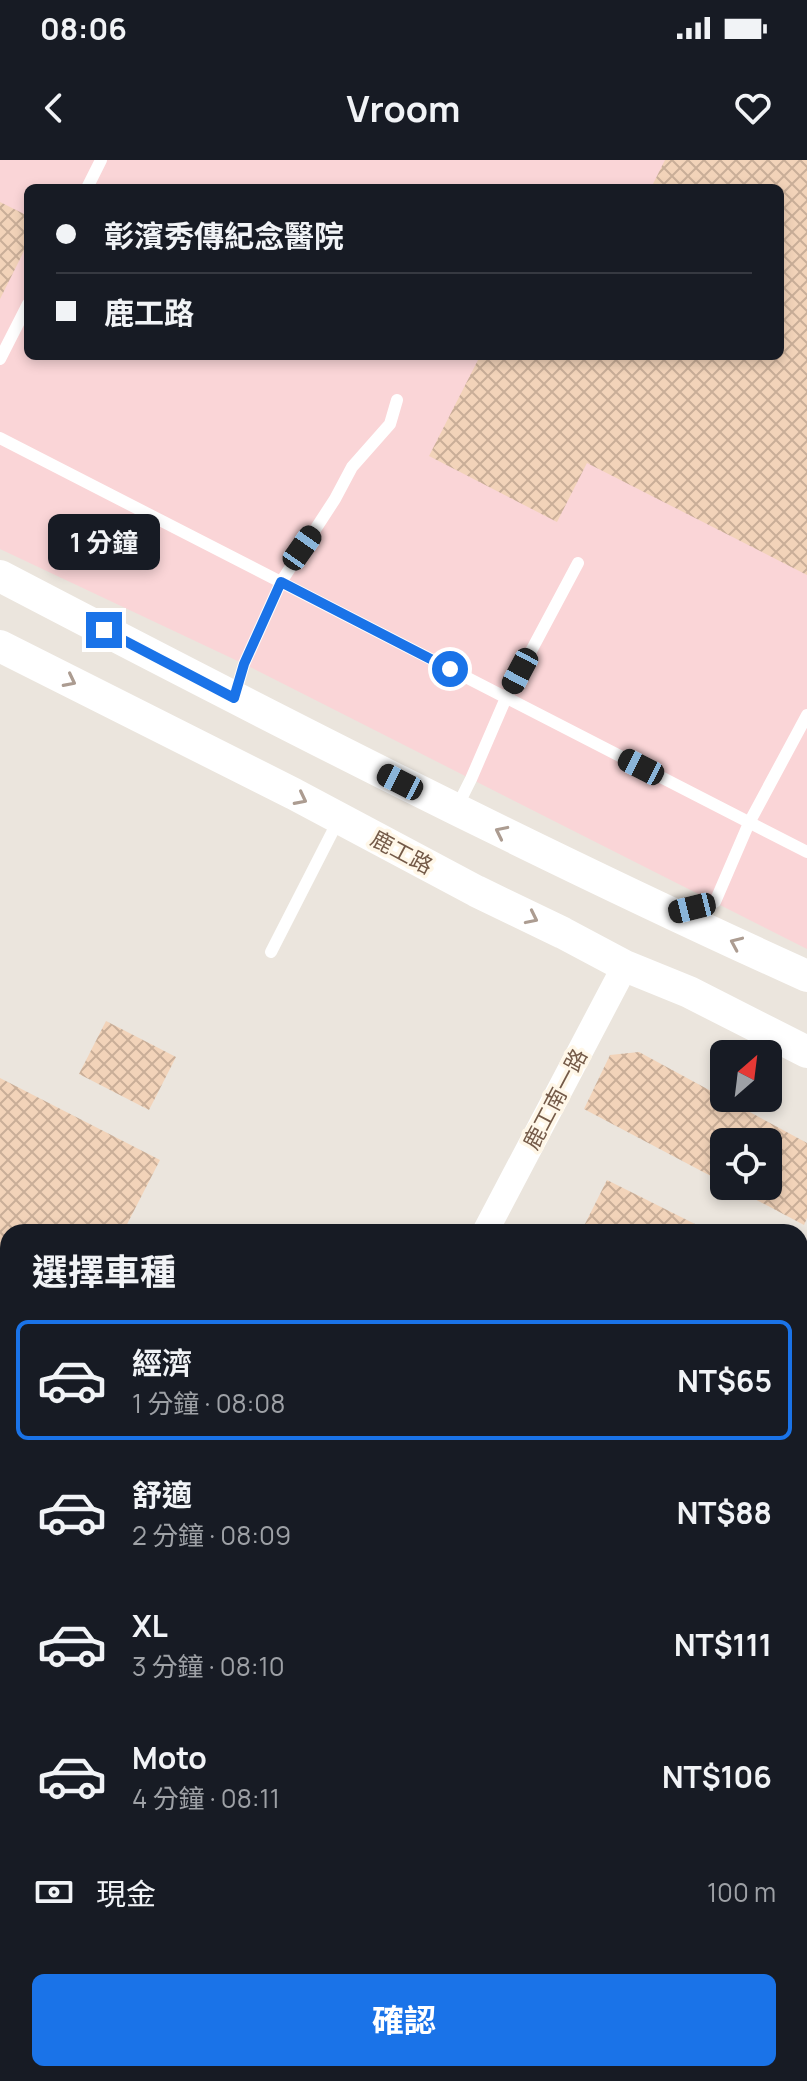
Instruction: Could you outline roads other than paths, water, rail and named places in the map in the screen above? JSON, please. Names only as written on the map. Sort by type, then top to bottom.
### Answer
[{"type":"street","points":[[0,576],[456,810],[807,976]]},
{"type":"street","name":"鹿工路","points":[[0,646],[625,966],[689,992],[807,1052]]},
{"type":"street","name":"鹿工南一路","points":[[489,1224],[625,966]]},
{"type":"lane","points":[[89,184],[101,160]]},
{"type":"lane","points":[[0,359],[24,312]]},
{"type":"lane","points":[[234,698],[244,664],[281,582],[352,467],[390,424],[397,400]]},
{"type":"lane","points":[[0,438],[807,852]]},
{"type":"lane","points":[[456,810],[506,698],[578,563]]},
{"type":"lane","points":[[669,913],[715,902],[749,823],[807,715]]},
{"type":"lane","points":[[271,952],[340,818]]}]
